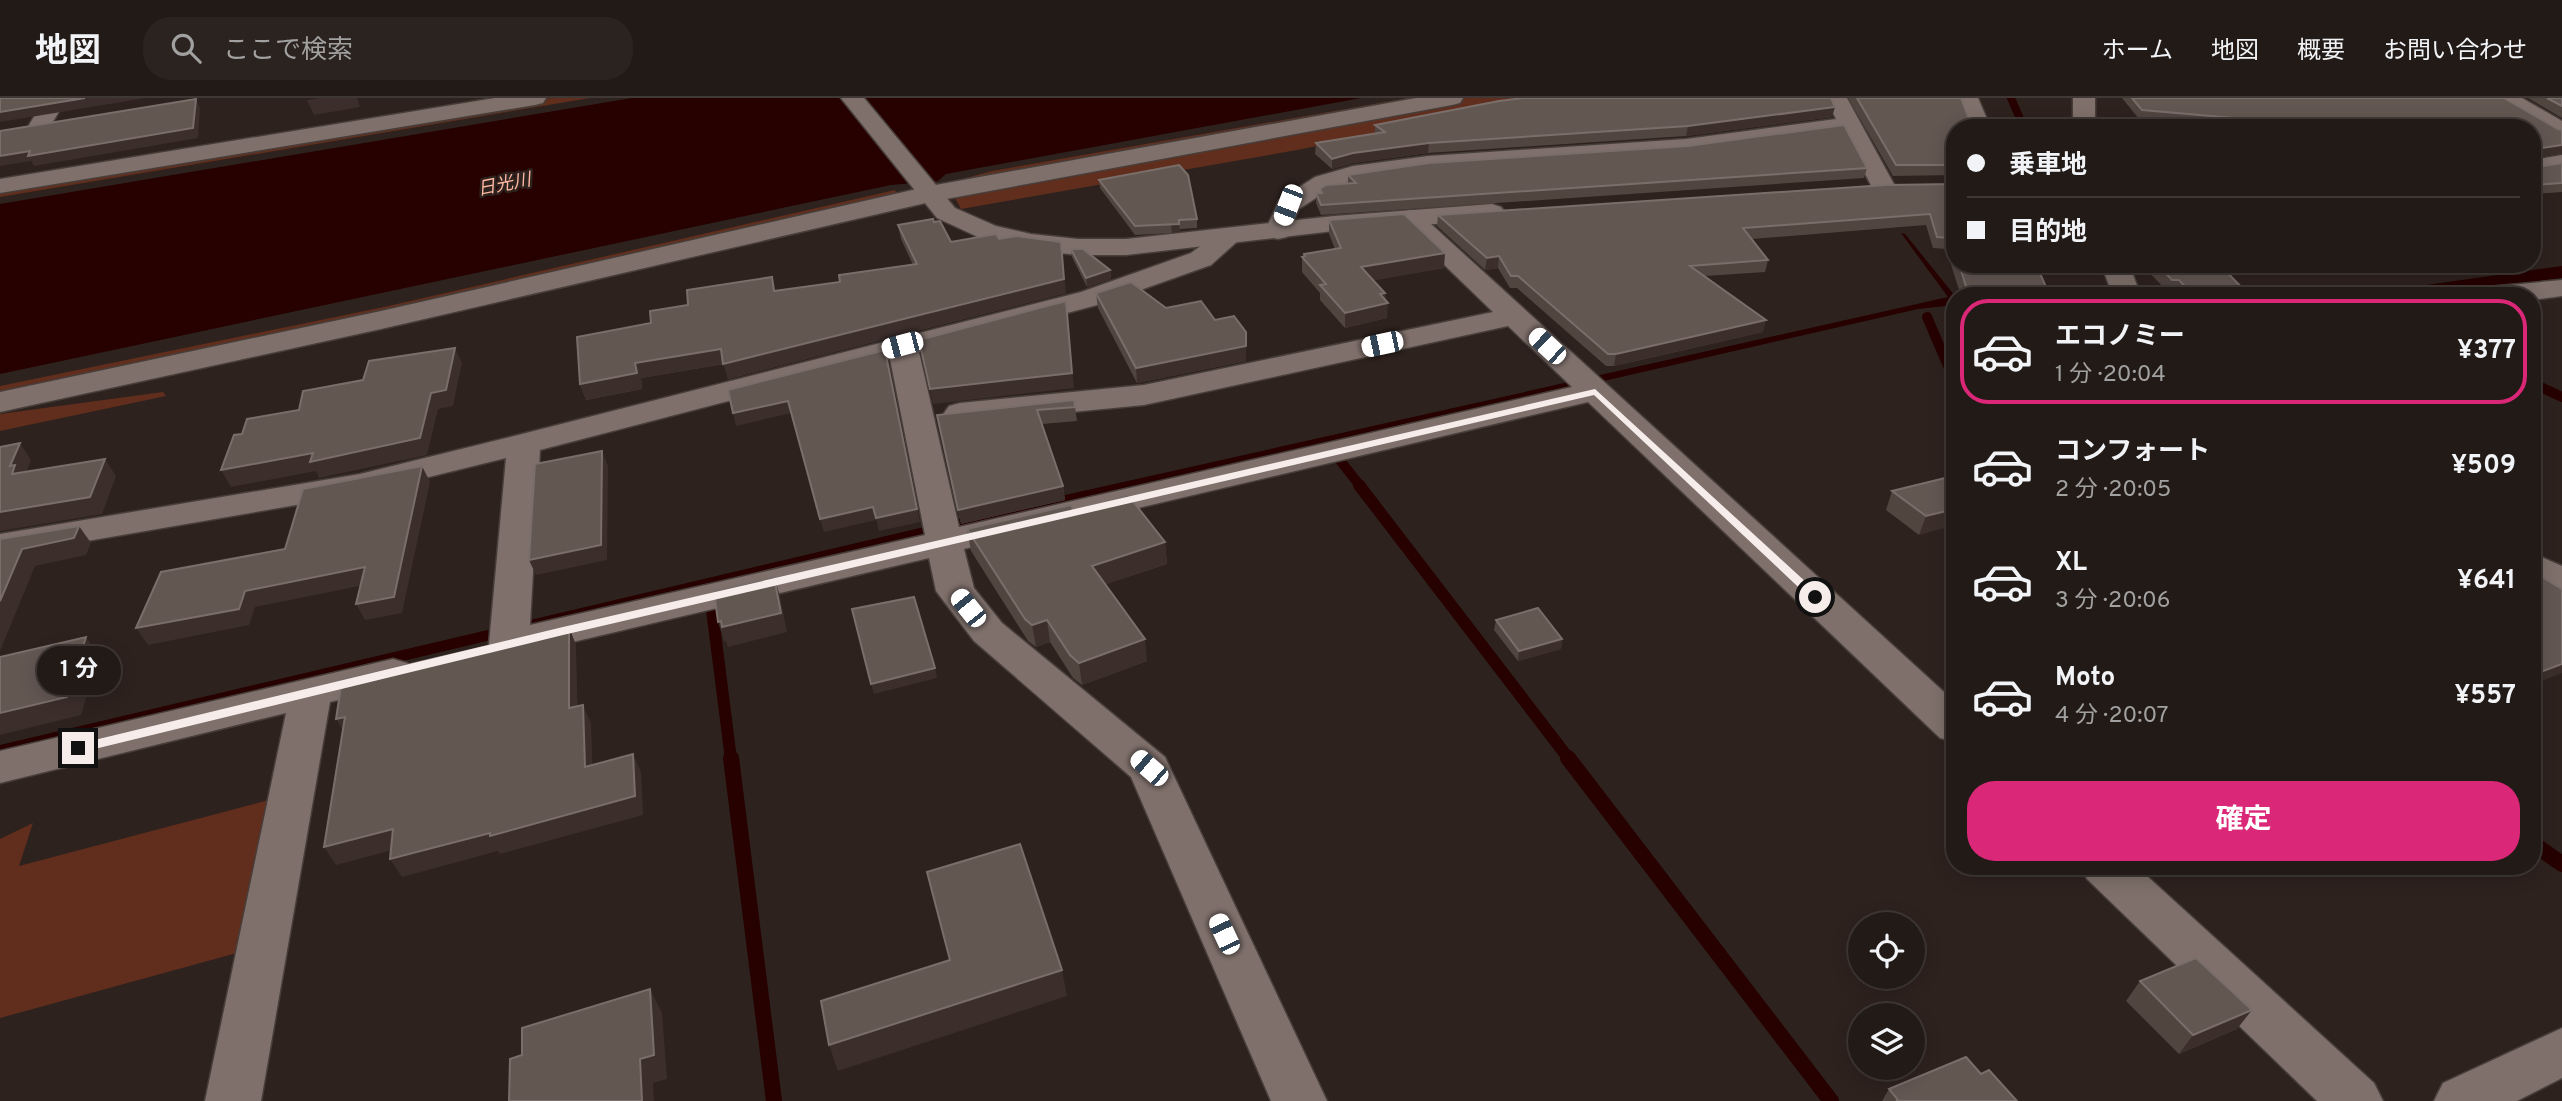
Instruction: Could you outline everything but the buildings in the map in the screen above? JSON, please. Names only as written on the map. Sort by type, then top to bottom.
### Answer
[{"type":"street","points":[[40,125],[56,98]]},
{"type":"street","points":[[0,186],[535,98]]},
{"type":"street","points":[[852,98],[946,213],[964,224],[1022,240],[1087,246],[1227,239],[1278,231],[1518,210]]},
{"type":"street","points":[[0,402],[395,317],[929,192],[1452,98]]},
{"type":"street","points":[[1836,98],[1850,124],[1896,186],[1856,188]]},
{"type":"street","points":[[1968,98],[1976,119]]},
{"type":"street","points":[[2084,98],[2084,119]]},
{"type":"street","points":[[2506,98],[2562,131]]},
{"type":"street","points":[[13,130],[66,121]]},
{"type":"street","points":[[1278,231],[1288,205],[1324,182],[1353,173],[1428,163],[1685,146],[1850,124]]},
{"type":"street","points":[[2541,166],[2562,162]]},
{"type":"street","points":[[1410,218],[1946,719]]},
{"type":"street","points":[[0,545],[360,484],[1091,298],[1200,259],[1227,239]]},
{"type":"street","points":[[2541,290],[2562,288]]},
{"type":"street","points":[[920,418],[1144,394],[1514,316]]},
{"type":"street","points":[[902,345],[920,418],[941,533],[955,591],[988,632],[1149,768],[1299,1101]]},
{"type":"street","points":[[469,654],[510,635],[1589,385]]},
{"type":"street","points":[[510,635],[524,443]]},
{"type":"street","points":[[2541,570],[2562,582]]},
{"type":"street","points":[[0,767],[430,664]]},
{"type":"street","points":[[233,1101],[311,694]]},
{"type":"street","points":[[2114,875],[2355,1101]]},
{"type":"street","points":[[2462,1101],[2562,1052]]},
{"type":"shaded area","points":[[551,98],[590,98],[0,197],[0,189]]},
{"type":"shaded area","points":[[1408,98],[1438,98],[940,185],[992,171]]},
{"type":"shaded area","points":[[1464,98],[1553,98],[1297,150],[961,209],[955,198],[978,189]]},
{"type":"shaded area","points":[[895,190],[898,196],[850,209],[0,395],[0,386],[384,307]]},
{"type":"shaded area","points":[[163,392],[166,396],[0,431],[0,414]]},
{"type":"shaded area","points":[[269,800],[244,951],[0,1018],[0,839],[33,823],[19,866]]},
{"type":"water","name":"日光川","points":[[632,98],[1361,98],[946,174],[938,181],[891,185],[0,374],[0,204]]},
{"type":"water","points":[[1901,233],[1905,234],[1948,287],[1946,294]]},
{"type":"water","points":[[2562,266],[2562,278],[2496,287],[2412,287],[2512,273],[2541,273],[2541,269]]},
{"type":"water","points":[[1946,297],[1946,306],[1918,309],[957,529],[0,757],[0,745],[954,520]]},
{"type":"waterway","points":[[2011,98],[2020,119]]},
{"type":"waterway","points":[[1927,317],[1946,361]]},
{"type":"waterway","points":[[2541,387],[2562,397]]},
{"type":"waterway","points":[[1339,459],[1361,487]]},
{"type":"waterway","points":[[1359,485],[1569,759]]},
{"type":"waterway","points":[[712,610],[731,759]]},
{"type":"waterway","points":[[731,758],[774,1101]]},
{"type":"waterway","points":[[1568,758],[1831,1101]]},
{"type":"waterway","points":[[2541,849],[2562,864]]},
{"type":"route","points":[[78,748],[311,694],[563,631],[1595,391],[1815,597]]}]
